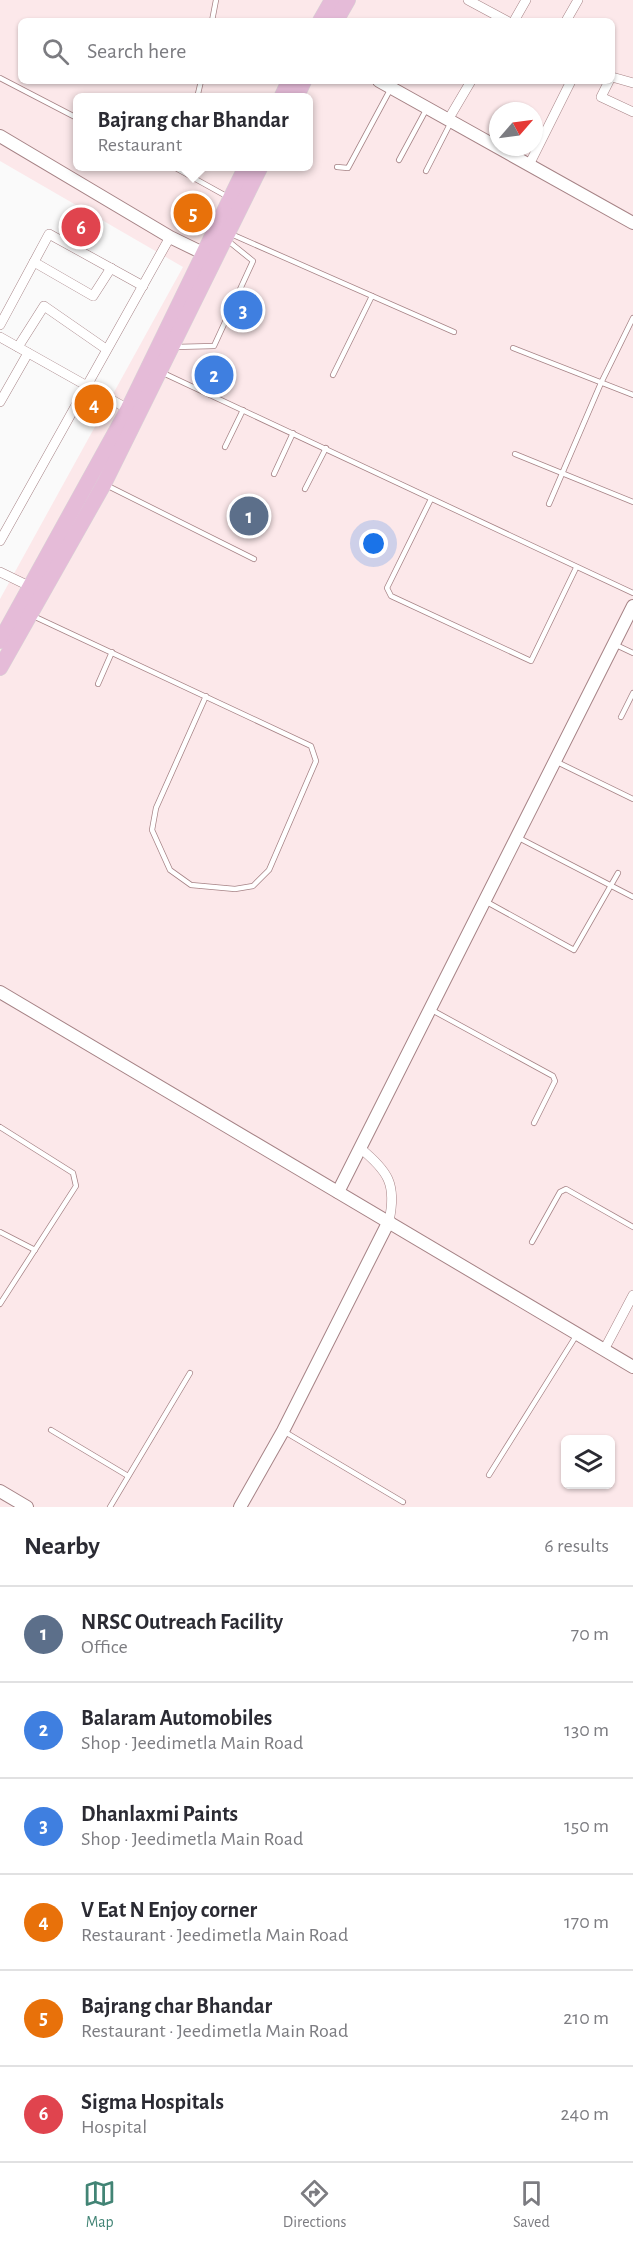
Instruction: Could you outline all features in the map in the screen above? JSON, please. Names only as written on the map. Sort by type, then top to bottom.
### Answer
[{"type":"main road","points":[[322,18],[332,0]]},
{"type":"main road","points":[[338,18],[348,0]]},
{"type":"main road","points":[[0,668],[104,484],[174,347],[231,198],[244,171]]},
{"type":"main road","points":[[0,641],[210,256],[226,235],[258,171]]},
{"type":"street","points":[[468,0],[501,18]]},
{"type":"street","points":[[516,18],[526,0]]},
{"type":"street","points":[[568,18],[578,0]]},
{"type":"street","points":[[615,78],[633,83]]},
{"type":"street","points":[[384,84],[633,223]]},
{"type":"street","points":[[450,121],[469,84]]},
{"type":"street","points":[[529,165],[570,84]]},
{"type":"street","points":[[608,84],[601,97],[633,112]]},
{"type":"street","points":[[0,136],[170,237],[210,256]]},
{"type":"street","points":[[0,325],[49,234],[143,286]]},
{"type":"street","points":[[0,541],[85,385],[170,237]]},
{"type":"street","points":[[34,262],[93,296],[111,268]]},
{"type":"street","points":[[18,347],[44,306],[106,349]]},
{"type":"street","points":[[0,337],[128,409]]},
{"type":"street","points":[[0,402],[28,353]]},
{"type":"street","points":[[0,572],[31,587]]},
{"type":"street","points":[[338,1192],[633,606]]},
{"type":"street","points":[[0,992],[633,1367]]},
{"type":"street","points":[[240,1507],[283,1431],[389,1221],[393,1201],[392,1188],[378,1163],[360,1148]]},
{"type":"street","points":[[604,1350],[633,1295]]},
{"type":"street","points":[[0,1491],[27,1507]]},
{"type":"lane","points":[[213,18],[216,0]]},
{"type":"lane","points":[[0,78],[73,115]]},
{"type":"lane","points":[[337,167],[348,168],[391,88]]},
{"type":"lane","points":[[399,160],[428,108]]},
{"type":"lane","points":[[426,171],[450,121]]},
{"type":"lane","points":[[186,171],[231,198]]},
{"type":"lane","points":[[226,235],[454,332]]},
{"type":"lane","points":[[174,347],[214,346],[253,261],[226,235]]},
{"type":"lane","points":[[333,375],[372,296]]},
{"type":"lane","points":[[549,504],[601,383],[633,318]]},
{"type":"lane","points":[[513,348],[633,395]]},
{"type":"lane","points":[[161,372],[633,593]]},
{"type":"lane","points":[[225,447],[243,410]]},
{"type":"lane","points":[[274,474],[293,433]]},
{"type":"lane","points":[[305,489],[326,448]]},
{"type":"lane","points":[[515,454],[633,502]]},
{"type":"lane","points":[[104,484],[254,559]]},
{"type":"lane","points":[[431,499],[387,588],[391,596],[531,661],[576,568]]},
{"type":"lane","points":[[31,615],[112,652],[309,744],[316,757],[269,870],[253,886],[235,889],[191,885],[170,870],[152,830],[156,808],[206,696]]},
{"type":"lane","points":[[614,644],[633,653]]},
{"type":"lane","points":[[98,684],[112,652]]},
{"type":"lane","points":[[621,717],[633,693]]},
{"type":"lane","points":[[555,760],[633,799]]},
{"type":"lane","points":[[517,837],[633,897]]},
{"type":"lane","points":[[485,901],[574,950],[618,873]]},
{"type":"lane","points":[[430,1009],[553,1076],[555,1081],[534,1123]]},
{"type":"lane","points":[[0,1127],[73,1173],[76,1180],[76,1186],[0,1304]]},
{"type":"lane","points":[[532,1242],[560,1192],[566,1189],[633,1227]]},
{"type":"lane","points":[[0,1232],[35,1250]]},
{"type":"lane","points":[[489,1475],[578,1334]]},
{"type":"lane","points":[[110,1507],[190,1373]]},
{"type":"lane","points":[[51,1430],[128,1476]]},
{"type":"lane","points":[[283,1431],[403,1502]]},
{"type":"shaded area","points":[[0,0],[633,0],[633,1507],[0,1507],[0,599],[183,267],[0,161]]},
{"type":"place","name":"Bajrang char Bhandar","points":[[193,213]]},
{"type":"place","name":"Sigma Hospitals","points":[[81,227]]},
{"type":"place","name":"Dhanlaxmi Paints","points":[[243,310]]},
{"type":"place","name":"Balaram Automobiles","points":[[214,375]]},
{"type":"place","name":"V Eat N Enjoy corner","points":[[94,404]]},
{"type":"place","name":"NRSC Outreach Facility","points":[[249,516]]}]
